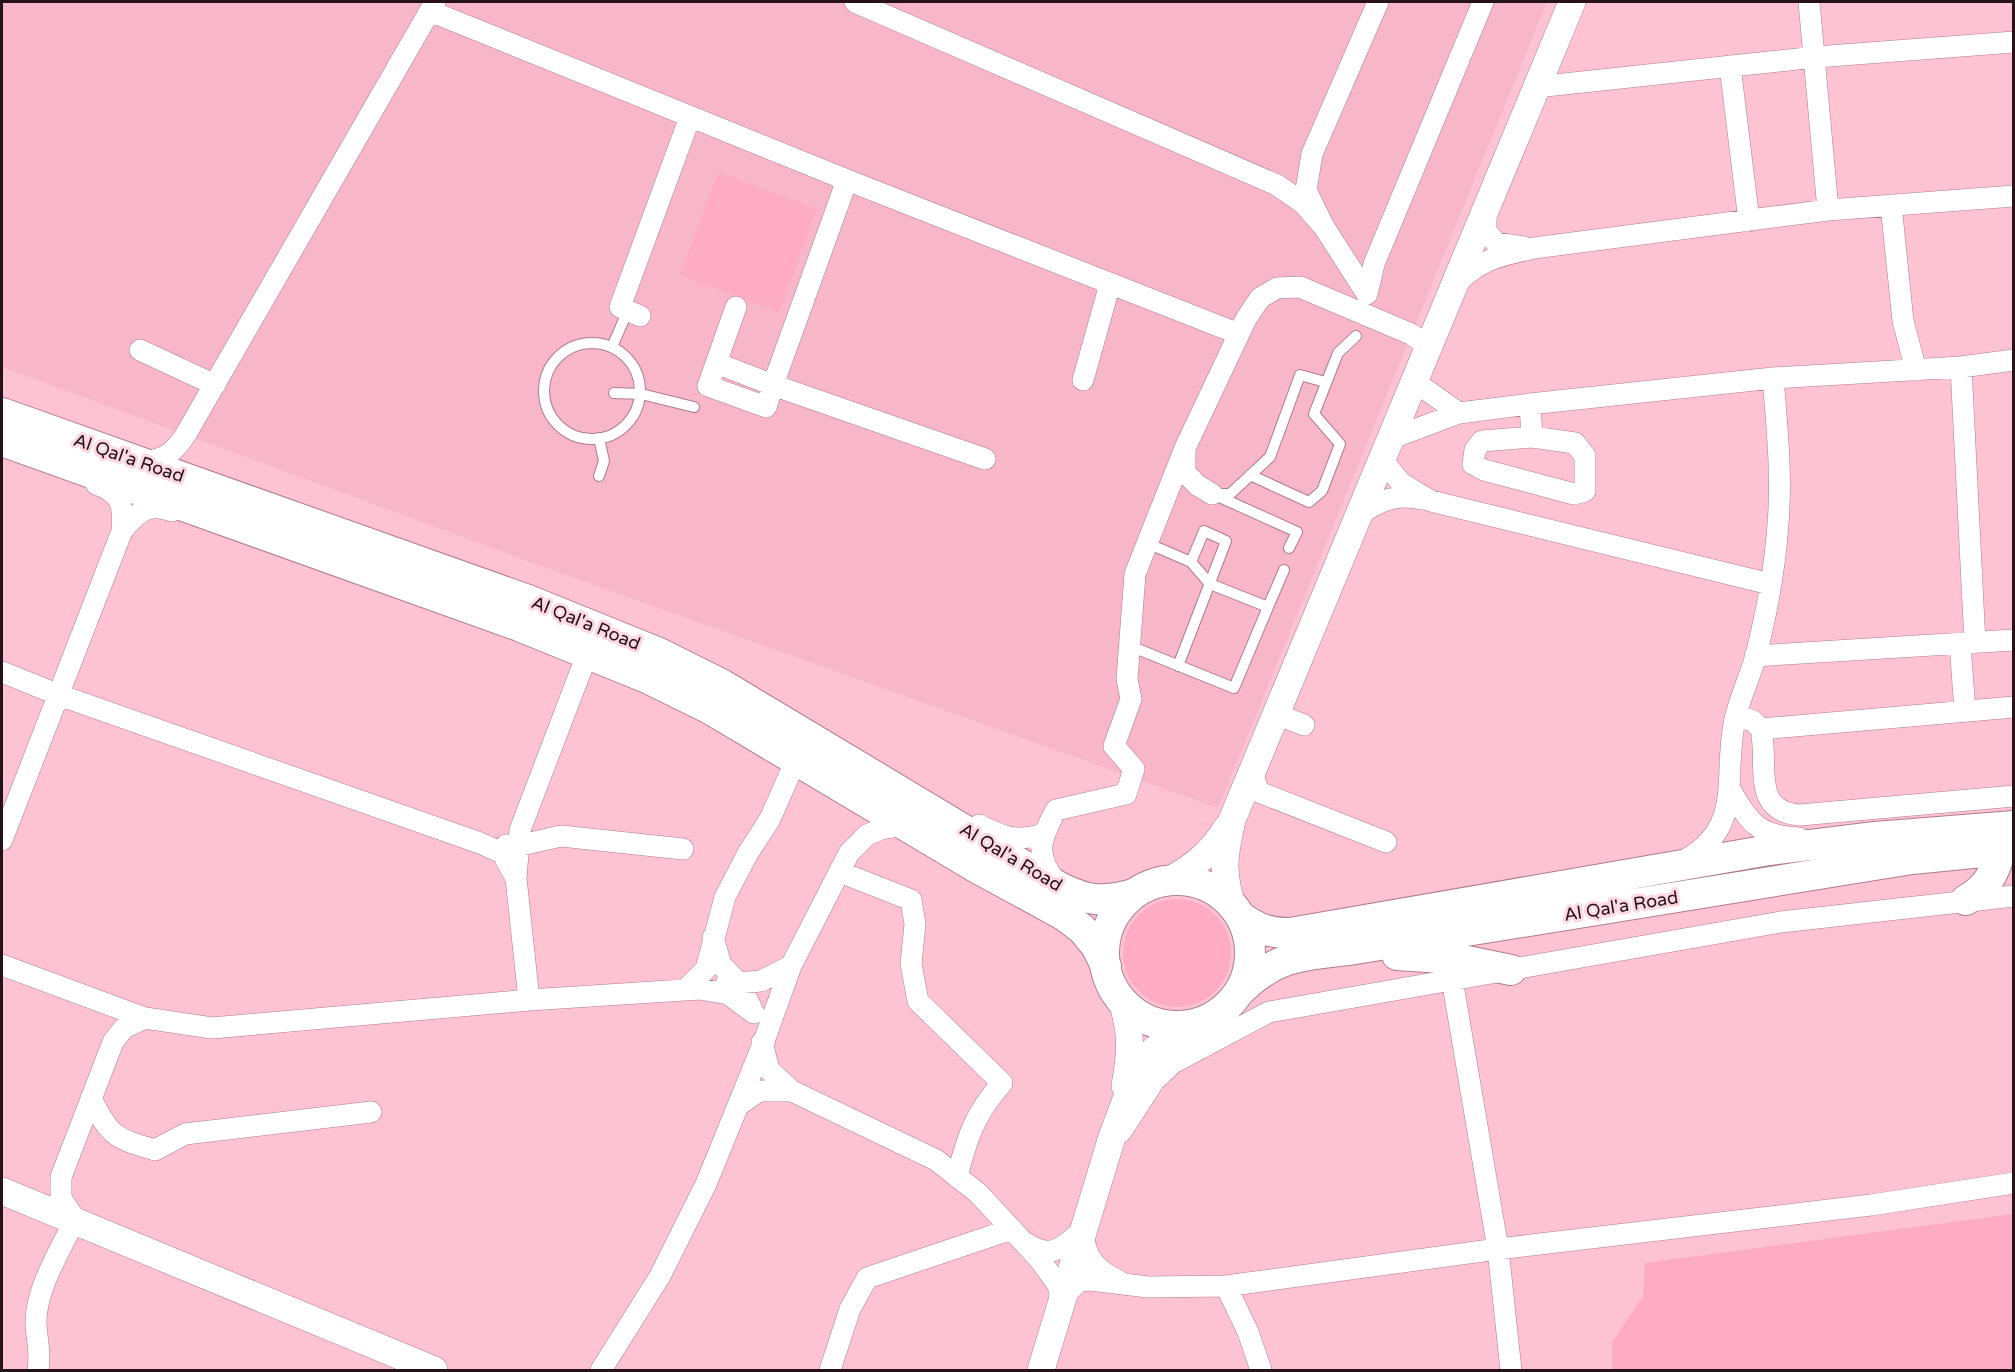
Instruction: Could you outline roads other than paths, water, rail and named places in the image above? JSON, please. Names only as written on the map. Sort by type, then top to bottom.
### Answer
[{"type":"main road","name":"Al Qal'a Road","points":[[2,413],[600,628],[659,653],[723,685],[1061,888],[1085,899],[1104,901],[1134,894]]},
{"type":"main road","name":"Al Qal'a Road","points":[[2,441],[588,652],[647,678],[710,709],[905,825],[1065,916],[1082,929],[1096,946],[1106,966]]},
{"type":"main road","name":"Al Qal'a Road","points":[[1237,912],[1258,929],[1271,933],[1290,933],[1673,867],[1875,837],[2009,842]]},
{"type":"main road","name":"Al Qal'a Road","points":[[1240,992],[1257,974],[1274,964],[1297,956],[1349,950],[2009,842]]},
{"type":"main road","points":[[1966,900],[1987,886],[2009,842]]},
{"type":"main road","points":[[1176,880],[1204,885],[1224,897],[1237,912],[1250,939],[1250,964],[1240,992],[1221,1012],[1195,1024],[1174,1026],[1146,1019],[1122,1001],[1107,977],[1104,948],[1110,924],[1123,904],[1134,894],[1153,884],[1166,882],[1176,880]]},
{"type":"main road","points":[[1349,950],[1457,959],[1511,970]]},
{"type":"street","points":[[1378,2],[1312,154],[1306,190],[1324,227],[1344,258],[1362,302],[1384,322],[1411,334],[1430,347]]},
{"type":"street","points":[[1362,302],[1374,264],[1483,2]]},
{"type":"street","points":[[1237,912],[1224,881],[1224,855],[1232,820],[1572,2]]},
{"type":"street","points":[[1809,2],[1816,57],[1828,210]]},
{"type":"street","points":[[867,4],[1277,185],[1303,203],[1324,227]]},
{"type":"street","points":[[142,463],[161,459],[175,451],[186,434],[432,6],[690,117],[1239,334]]},
{"type":"street","points":[[1536,87],[1816,57],[2013,42]]},
{"type":"street","points":[[1730,66],[1749,221]]},
{"type":"street","points":[[634,313],[620,307],[690,117]]},
{"type":"street","points":[[736,307],[708,386],[766,407],[847,180]]},
{"type":"street","points":[[1453,286],[1473,266],[1499,256],[1534,248],[1828,210],[2013,196]]},
{"type":"street","points":[[1891,206],[1903,321],[1916,370]]},
{"type":"street","points":[[1486,209],[1486,231],[1496,243],[1534,248]]},
{"type":"street","points":[[1344,258],[1366,259],[1384,242]]},
{"type":"street","points":[[1083,380],[1110,284]]},
{"type":"street","points":[[1061,888],[1041,857],[1044,834],[1056,810],[1126,794],[1134,769],[1114,746],[1131,699],[1127,679],[1135,573],[1185,448],[1239,334],[1260,298],[1277,288],[1299,287],[1362,302]]},
{"type":"street","points":[[140,350],[215,385]]},
{"type":"street","points":[[1386,449],[1459,413],[1773,378],[1961,367],[2013,360]]},
{"type":"street","points":[[1961,367],[1967,643],[1965,711]]},
{"type":"street","points":[[1673,867],[1708,846],[1719,831],[1725,815],[1729,788],[1729,752],[1736,715],[1755,656],[1770,584],[1778,524],[1779,470],[1773,378]]},
{"type":"street","points":[[1415,382],[1459,413]]},
{"type":"street","points":[[773,385],[985,459]]},
{"type":"street","points":[[1530,404],[1532,437]]},
{"type":"street","points":[[186,434],[186,454],[195,470],[212,487]]},
{"type":"street","points":[[1532,437],[1575,443],[1585,456],[1585,491],[1574,494],[1484,470],[1473,464],[1475,450],[1482,441],[1532,437]]},
{"type":"street","points":[[1185,448],[1185,472],[1197,485],[1212,494]]},
{"type":"street","points":[[1386,449],[1401,483],[1431,501]]},
{"type":"street","points":[[2,452],[102,486],[117,497],[124,509],[122,531],[2,840]]},
{"type":"street","points":[[1358,516],[1383,500],[1395,496],[1431,501],[1770,584]]},
{"type":"street","points":[[122,531],[135,515],[146,507],[162,507],[269,548],[318,554]]},
{"type":"street","points":[[1755,656],[2013,640]]},
{"type":"street","points":[[529,1000],[516,878],[517,846],[529,806],[588,652]]},
{"type":"street","points":[[2,672],[59,695],[480,843],[502,853],[516,878]]},
{"type":"street","points":[[1761,729],[2013,707]]},
{"type":"street","points":[[1276,714],[1304,725]]},
{"type":"street","points":[[1736,715],[1753,720],[1761,729],[1766,795],[1774,806],[1786,813],[1811,814],[2013,796]]},
{"type":"street","points":[[799,730],[1003,837],[1024,839],[1044,834]]},
{"type":"street","points":[[692,989],[706,969],[725,897],[748,853],[770,819],[796,760]]},
{"type":"street","points":[[1255,765],[1254,779],[1259,792],[1274,800],[1386,842]]},
{"type":"street","points":[[1729,788],[1749,821],[1771,835],[1796,838],[1875,837]]},
{"type":"street","points":[[1166,882],[1192,868],[1214,848],[1232,820],[1250,807],[1274,800]]},
{"type":"street","points":[[529,806],[536,825],[561,836],[683,849]]},
{"type":"street","points":[[601,1371],[660,1276],[706,1184],[763,1044],[791,966],[849,854],[867,835],[881,829],[905,825]]},
{"type":"street","points":[[480,843],[517,846],[561,836]]},
{"type":"street","points":[[840,872],[910,900],[915,924],[911,964],[918,1001],[1002,1083],[984,1104],[969,1131],[957,1177]]},
{"type":"street","points":[[1112,1137],[1123,1131],[1154,1081],[1173,1063],[1269,1011],[1781,922],[2013,896]]},
{"type":"street","points":[[713,937],[721,965],[738,982],[754,1013],[769,1070],[792,1091],[936,1160],[1017,1235],[1050,1273],[1061,1299]]},
{"type":"street","points":[[2,965],[145,1018],[212,1028],[529,1000],[692,989],[761,981],[791,966]]},
{"type":"street","points":[[1452,979],[1498,1249],[1511,1371]]},
{"type":"street","points":[[692,989],[728,994],[754,1013]]},
{"type":"street","points":[[92,999],[109,1019],[113,1042]]},
{"type":"street","points":[[1041,1371],[1121,1106],[1131,1048],[1130,1028],[1122,1001]]},
{"type":"street","points":[[75,1219],[62,1198],[61,1177],[113,1042],[124,1028],[145,1018]]},
{"type":"street","points":[[1121,1106],[1136,1073],[1154,1050],[1195,1024]]},
{"type":"street","points":[[739,1105],[759,1091],[792,1091]]},
{"type":"street","points":[[91,1098],[103,1123],[118,1139],[155,1150],[185,1134],[371,1112]]},
{"type":"street","points":[[10,1194],[44,1190],[61,1177]]},
{"type":"street","points":[[1061,1299],[1079,1281],[1101,1280],[1186,1288],[1226,1286],[1498,1249],[1871,1205],[2013,1183]]},
{"type":"street","points":[[10,1194],[75,1219],[434,1371]]},
{"type":"street","points":[[38,1371],[41,1351],[36,1323],[42,1292],[75,1219]]},
{"type":"street","points":[[1017,1235],[1037,1250],[1050,1252],[1058,1250],[1082,1231]]},
{"type":"street","points":[[1082,1231],[1086,1254],[1092,1262],[1125,1283]]},
{"type":"street","points":[[830,1371],[850,1308],[867,1278],[1017,1235]]},
{"type":"street","points":[[1226,1286],[1248,1332],[1260,1371]]},
{"type":"lane","points":[[612,348],[634,313]]},
{"type":"lane","points":[[1250,475],[1309,502],[1322,491],[1340,444],[1314,414],[1338,353],[1356,336]]},
{"type":"lane","points":[[584,343],[602,343],[631,361],[639,376],[641,394],[637,412],[626,426],[613,435],[591,439],[569,433],[554,421],[546,405],[544,383],[549,369],[569,348],[584,343]]},
{"type":"lane","points":[[1212,494],[1230,494],[1270,457],[1300,375],[1325,382]]},
{"type":"lane","points":[[614,393],[641,394],[693,407]]},
{"type":"lane","points":[[598,438],[604,461],[599,476]]},
{"type":"lane","points":[[1212,494],[1297,532],[1289,548]]},
{"type":"lane","points":[[1178,666],[1226,541],[1203,531],[1191,562]]},
{"type":"lane","points":[[1147,543],[1191,562],[1210,584],[1268,607]]},
{"type":"lane","points":[[1130,646],[1234,688],[1284,570]]}]
